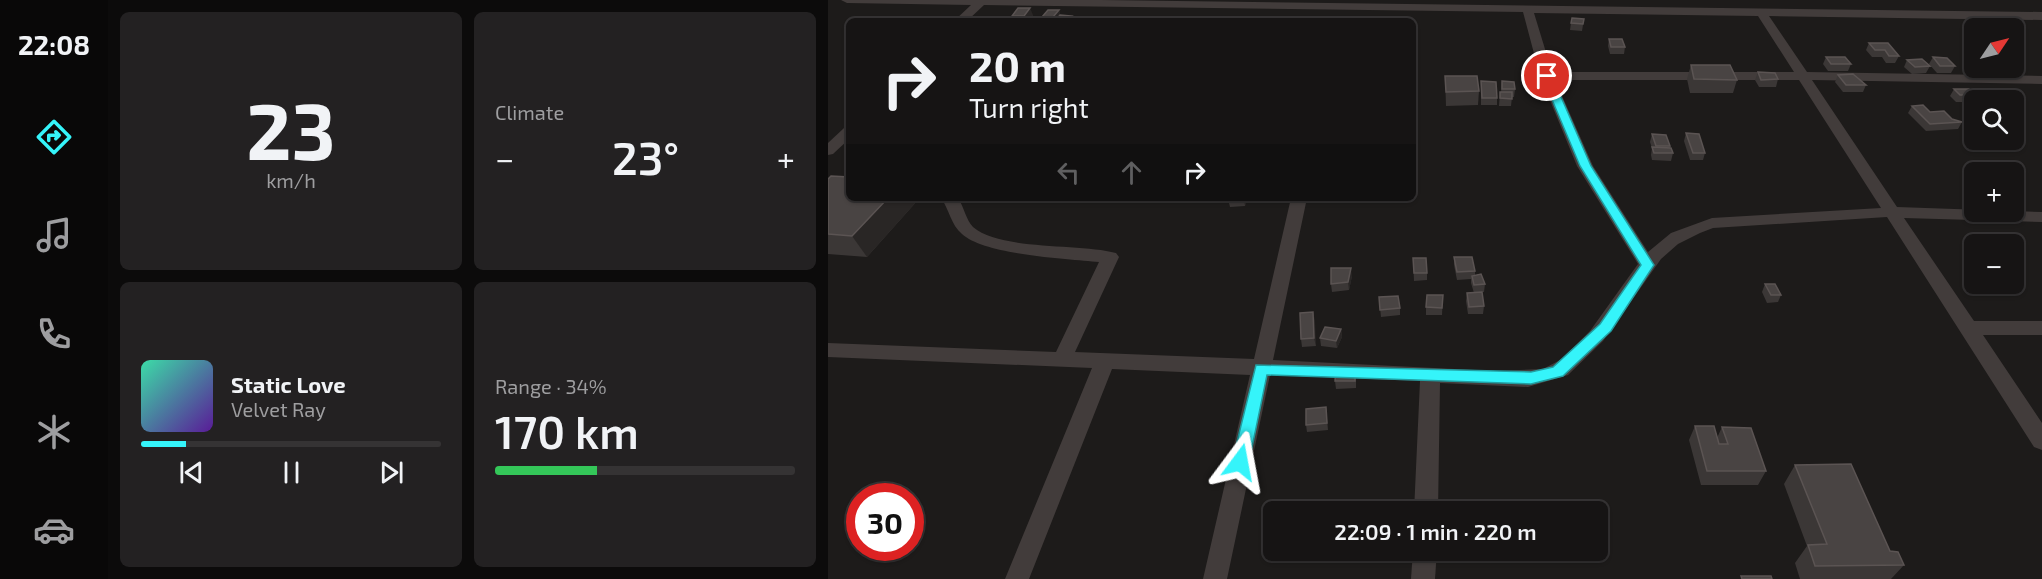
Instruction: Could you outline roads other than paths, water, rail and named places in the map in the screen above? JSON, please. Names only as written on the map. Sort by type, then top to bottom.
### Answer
[{"type":"street","points":[[847,0],[980,3],[1041,0],[2042,16]]},
{"type":"street","points":[[963,18],[980,3]]},
{"type":"street","points":[[1339,18],[1341,5]]},
{"type":"street","points":[[1527,8],[1547,76],[1585,166],[1647,265]]},
{"type":"street","points":[[1761,12],[2042,441]]},
{"type":"street","points":[[1547,76],[1803,76],[2042,80]]},
{"type":"street","points":[[828,152],[846,134]]},
{"type":"street","points":[[952,201],[959,222],[972,234],[992,242],[1110,257],[1062,359]]},
{"type":"street","points":[[1215,579],[1298,201]]},
{"type":"street","points":[[828,350],[1531,378],[1558,371],[1605,328],[1647,265],[1666,244],[1687,231],[1712,223],[1892,212],[2042,218]]},
{"type":"street","points":[[1968,328],[2042,328]]},
{"type":"street","points":[[1017,579],[1105,361]]},
{"type":"street","points":[[1426,501],[1430,374]]},
{"type":"street","points":[[1423,579],[1424,561]]}]
